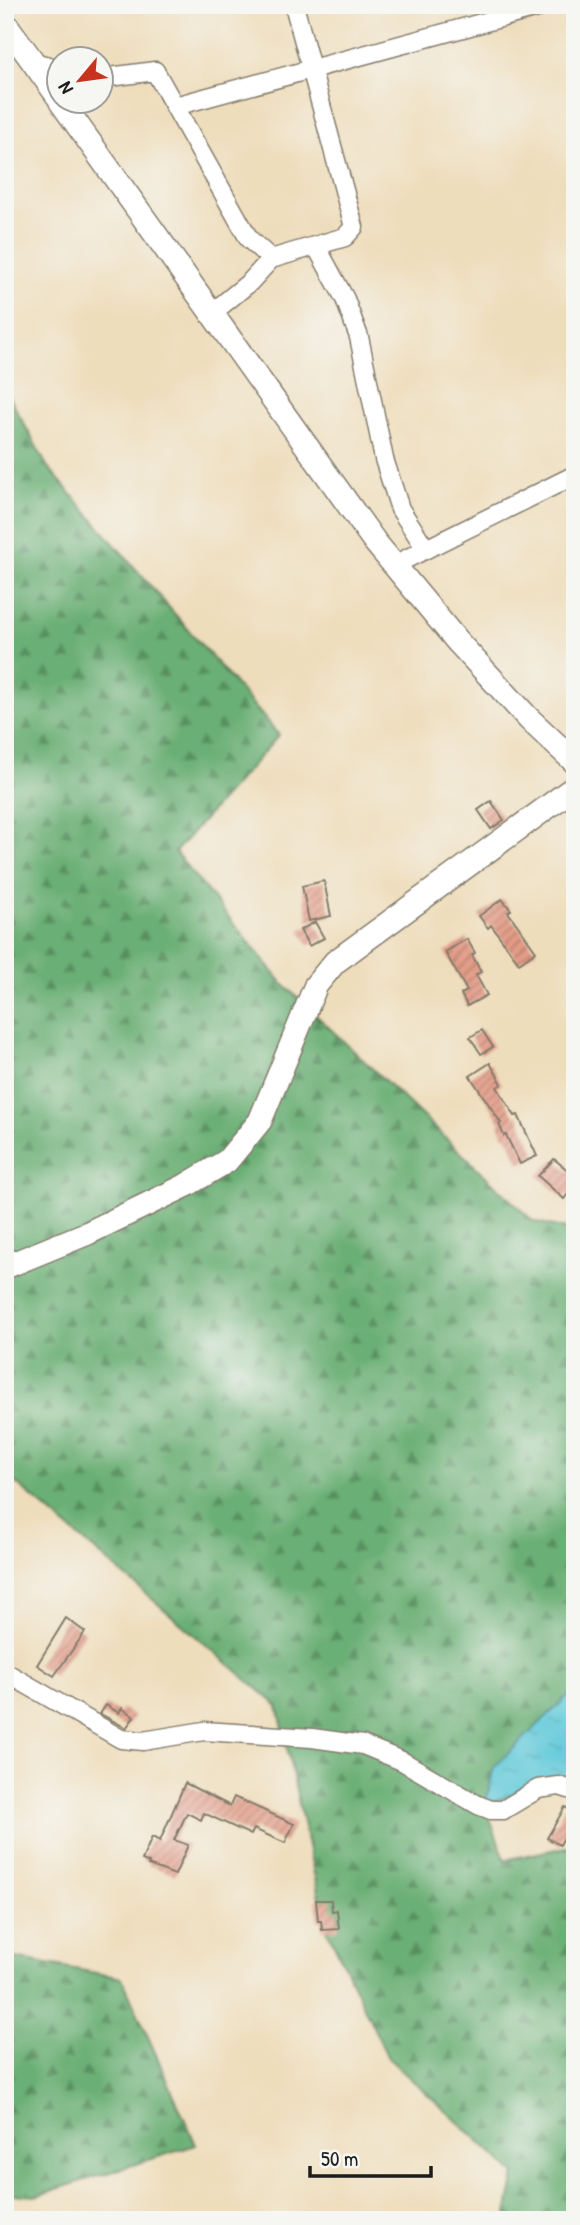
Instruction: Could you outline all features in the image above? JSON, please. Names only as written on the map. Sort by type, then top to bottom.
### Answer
[{"type":"street","points":[[212,313],[250,282],[271,259],[345,237],[354,227],[294,5]]},
{"type":"street","points":[[175,106],[548,5]]},
{"type":"street","points":[[5,23],[46,80]]},
{"type":"street","points":[[33,62],[46,65]]},
{"type":"street","points":[[116,76],[155,71],[248,239],[271,259]]},
{"type":"street","points":[[71,116],[375,542],[466,651],[529,719],[575,762]]},
{"type":"street","points":[[316,246],[345,299],[359,337],[384,459],[400,509],[426,550]]},
{"type":"street","points":[[394,565],[575,475]]},
{"type":"street","points":[[5,1267],[88,1234],[186,1186],[228,1161],[260,1121],[316,985],[335,962],[575,787]]},
{"type":"street","points":[[8,1678],[121,1739],[143,1741],[204,1731],[312,1738],[363,1745],[402,1761],[491,1810],[503,1810],[538,1789],[559,1787],[575,1791]]},
{"type":"green space","points":[[5,389],[47,466],[279,735],[175,852],[283,984],[533,1221],[575,1231],[575,1691],[485,1805],[505,1860],[575,1845],[575,2220],[506,2220],[515,2174],[388,2058],[325,1925],[278,1706],[5,1474]]},
{"type":"green space","points":[[5,1956],[122,1978],[196,2145],[35,2196],[5,2193]]},
{"type":"water","points":[[575,1689],[575,1789],[530,1783],[509,1796],[485,1805],[494,1767]]},
{"type":"building","points":[[491,801],[504,820],[491,829],[478,810]]},
{"type":"building","points":[[324,881],[331,916],[309,921],[302,886]]},
{"type":"building","points":[[502,899],[536,951],[519,963],[491,925],[488,928],[479,916]]},
{"type":"building","points":[[315,922],[324,938],[309,946],[300,930]]},
{"type":"building","points":[[467,939],[481,972],[476,975],[487,995],[467,1006],[461,994],[467,991],[445,952]]},
{"type":"building","points":[[482,1030],[493,1047],[481,1054],[470,1037]]},
{"type":"building","points":[[490,1063],[502,1084],[497,1087],[515,1116],[518,1115],[537,1156],[520,1164],[506,1135],[504,1136],[499,1124],[501,1123],[470,1076]]},
{"type":"building","points":[[554,1159],[575,1176],[575,1200],[568,1194],[564,1199],[538,1176]]},
{"type":"building","points":[[66,1618],[85,1632],[54,1676],[37,1665]]},
{"type":"building","points":[[106,1705],[119,1713],[122,1708],[134,1717],[126,1728],[100,1714]]},
{"type":"building","points":[[185,1783],[230,1806],[234,1797],[294,1824],[285,1843],[254,1829],[251,1835],[204,1813],[201,1820],[187,1813],[174,1840],[188,1845],[175,1875],[148,1865],[149,1863],[142,1860],[152,1837],[160,1841]]},
{"type":"building","points":[[565,1807],[575,1812],[575,1817],[560,1845],[547,1838]]},
{"type":"building","points":[[316,1900],[331,1900],[332,1911],[337,1910],[339,1929],[322,1930],[321,1921],[318,1921]]}]
